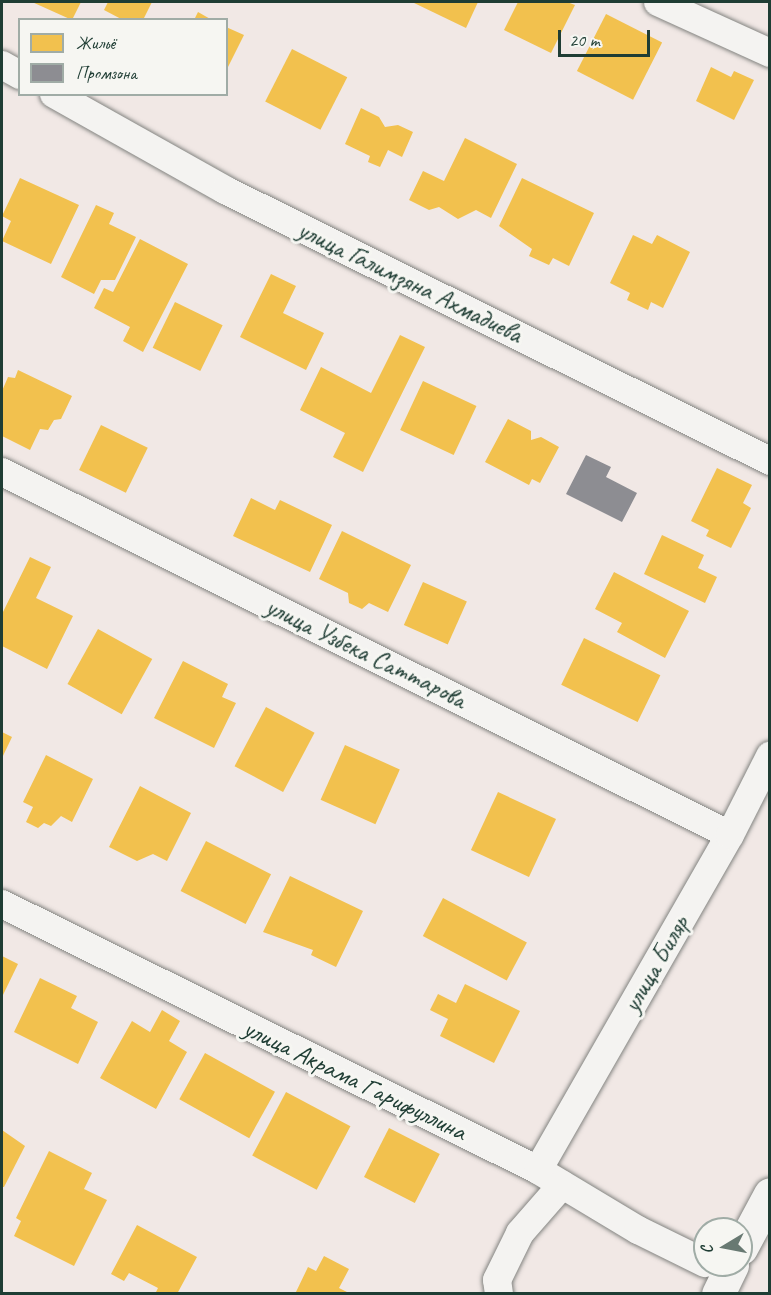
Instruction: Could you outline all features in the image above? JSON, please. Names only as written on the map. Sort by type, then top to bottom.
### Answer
[{"type":"main road","points":[[753,1220],[770,1194]]},
{"type":"street","points":[[658,2],[770,53]]},
{"type":"street","points":[[2,65],[18,74]]},
{"type":"street","name":"улица Галимзяна Ахмадиева","points":[[58,96],[225,190],[770,461]]},
{"type":"street","name":"улица Узбека Саттарова","points":[[2,472],[730,835]]},
{"type":"street","name":"улица Биляр","points":[[499,1293],[497,1280],[520,1233],[770,756]]},
{"type":"street","name":"улица Акрама Гарифуллина","points":[[2,904],[550,1178],[638,1230],[693,1255]]},
{"type":"building: Жильё","points":[[32,2],[81,2],[73,18],[68,18]]},
{"type":"building: Жильё","points":[[108,2],[152,2],[144,18],[119,18],[104,10]]},
{"type":"building: Жильё","points":[[412,2],[478,2],[466,28]]},
{"type":"building: Жильё","points":[[518,2],[567,2],[575,5],[551,53],[504,30]]},
{"type":"building: Жильё","points":[[198,12],[208,18],[195,18]]},
{"type":"building: Жильё","points":[[606,14],[662,43],[633,100],[577,71]]},
{"type":"building: Жильё","points":[[228,28],[244,35],[228,67]]},
{"type":"building: Жильё","points":[[292,49],[347,77],[320,130],[265,102]]},
{"type":"building: Жильё","points":[[711,67],[731,77],[734,71],[754,80],[734,120],[696,101]]},
{"type":"building: Жильё","points":[[361,108],[379,117],[385,127],[398,125],[413,132],[402,157],[388,150],[380,167],[368,162],[370,156],[345,144]]},
{"type":"building: Жильё","points":[[465,138],[517,164],[491,218],[476,210],[458,219],[439,207],[429,210],[409,200],[423,171],[444,181]]},
{"type":"building: Жильё","points":[[20,178],[79,205],[51,264],[2,241],[11,221],[2,216]]},
{"type":"building: Жильё","points":[[522,178],[594,213],[569,266],[553,258],[549,265],[529,256],[532,249],[499,226]]},
{"type":"building: Жильё","points":[[96,205],[114,213],[109,224],[136,237],[115,280],[101,280],[94,294],[61,277]]},
{"type":"building: Жильё","points":[[633,235],[652,244],[657,235],[690,252],[663,308],[651,302],[648,310],[627,300],[630,293],[610,283]]},
{"type":"building: Жильё","points":[[140,239],[188,264],[143,352],[123,341],[130,327],[94,308],[104,288],[113,292]]},
{"type":"building: Жильё","points":[[271,274],[296,286],[283,313],[324,333],[306,370],[240,337]]},
{"type":"building: Жильё","points":[[175,302],[223,325],[200,371],[153,348]]},
{"type":"building: Жильё","points":[[400,335],[425,347],[363,472],[333,457],[345,433],[300,410],[321,367],[371,393]]},
{"type":"building: Жильё","points":[[18,370],[72,396],[61,419],[54,420],[48,430],[40,429],[30,450],[2,436],[2,391],[8,377],[15,378]]},
{"type":"building: Жильё","points":[[423,381],[476,406],[454,455],[400,430]]},
{"type":"building: Жильё","points":[[508,419],[531,431],[531,440],[541,437],[559,447],[540,483],[532,479],[529,485],[485,462]]},
{"type":"building: Жильё","points":[[101,425],[148,448],[126,493],[79,470]]},
{"type":"building: Жильё","points":[[717,468],[752,485],[743,503],[751,508],[731,548],[706,536],[709,530],[691,521]]},
{"type":"building: Жильё","points":[[251,498],[275,510],[280,500],[332,525],[310,572],[233,536]]},
{"type":"building: Жильё","points":[[342,531],[411,565],[388,612],[369,603],[362,609],[349,603],[348,593],[319,579]]},
{"type":"building: Жильё","points":[[662,535],[704,555],[698,568],[717,577],[705,603],[644,574]]},
{"type":"building: Жильё","points":[[30,557],[51,567],[36,598],[73,616],[47,669],[2,646],[2,614]]},
{"type":"building: Жильё","points":[[614,572],[689,611],[665,658],[617,632],[622,623],[595,609]]},
{"type":"building: Жильё","points":[[423,582],[467,602],[448,644],[404,625]]},
{"type":"building: Жильё","points":[[98,629],[152,659],[122,714],[67,684]]},
{"type":"building: Жильё","points":[[584,638],[660,675],[638,722],[561,685]]},
{"type":"building: Жильё","points":[[183,661],[228,684],[222,697],[236,703],[214,748],[154,718]]},
{"type":"building: Жильё","points":[[266,707],[315,733],[283,792],[235,766]]},
{"type":"building: Жильё","points":[[2,732],[12,737],[2,758]]},
{"type":"building: Жильё","points":[[345,745],[400,769],[375,824],[321,800]]},
{"type":"building: Жильё","points":[[46,755],[93,779],[72,822],[61,816],[51,826],[44,823],[38,828],[26,822],[33,807],[23,802]]},
{"type":"building: Жильё","points":[[140,786],[191,813],[167,861],[153,854],[137,861],[109,847]]},
{"type":"building: Жильё","points":[[498,792],[556,819],[529,877],[471,850]]},
{"type":"building: Жильё","points":[[206,841],[271,874],[246,924],[181,891]]},
{"type":"building: Жильё","points":[[290,876],[363,911],[336,967],[311,955],[313,950],[263,932]]},
{"type":"building: Жильё","points":[[443,898],[527,943],[507,981],[423,936]]},
{"type":"building: Жильё","points":[[2,956],[18,964],[2,997]]},
{"type":"building: Жильё","points":[[40,978],[77,996],[71,1008],[98,1022],[78,1064],[14,1032]]},
{"type":"building: Жильё","points":[[465,984],[520,1011],[494,1063],[440,1036],[448,1019],[430,1010],[438,994],[456,1003]]},
{"type":"building: Жильё","points":[[162,1010],[180,1021],[169,1041],[187,1052],[156,1109],[100,1078],[132,1021],[150,1032]]},
{"type":"building: Жильё","points":[[205,1053],[275,1092],[249,1138],[179,1099]]},
{"type":"building: Жильё","points":[[286,1092],[350,1126],[317,1190],[252,1156]]},
{"type":"building: Жильё","points":[[389,1128],[440,1154],[415,1203],[364,1177]]},
{"type":"building: Жильё","points":[[2,1130],[25,1146],[4,1187],[2,1187]]},
{"type":"building: Жильё","points":[[49,1151],[92,1173],[84,1189],[107,1200],[74,1266],[14,1236],[21,1221],[16,1218]]},
{"type":"building: Жильё","points":[[137,1225],[197,1257],[177,1294],[155,1294],[158,1288],[129,1273],[124,1281],[111,1274]]},
{"type":"building: Жильё","points":[[324,1256],[349,1269],[339,1288],[351,1294],[295,1294],[308,1267],[316,1271]]},
{"type":"building: Промзона","points":[[586,455],[611,467],[606,477],[637,493],[622,522],[566,494]]}]
